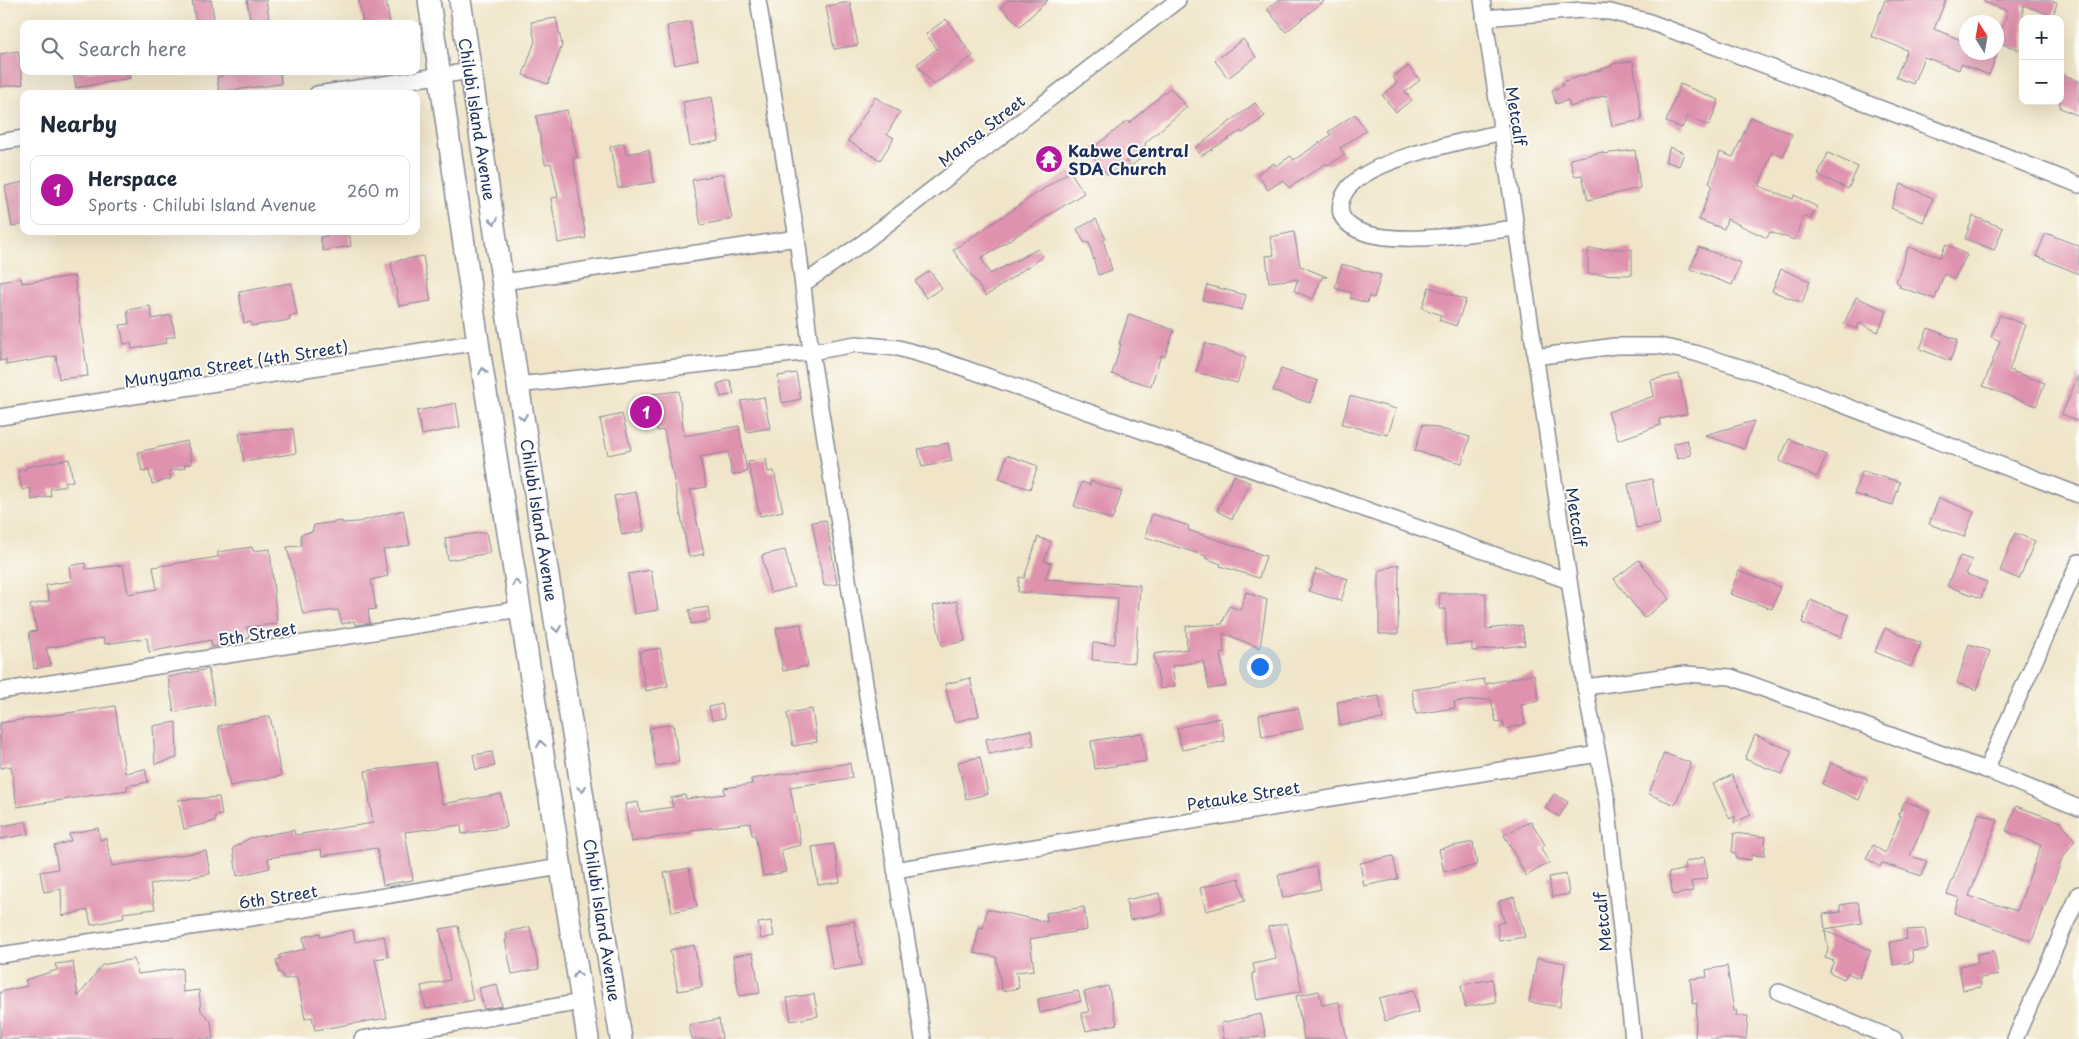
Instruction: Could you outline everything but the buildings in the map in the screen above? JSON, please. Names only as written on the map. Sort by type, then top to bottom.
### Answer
[{"type":"street","name":"Chilubi Island Avenue","points":[[429,0],[478,342],[588,1039]]},
{"type":"street","name":"Chilubi Island Avenue","points":[[460,0],[518,385],[621,1039]]},
{"type":"street","points":[[758,0],[797,238],[811,352],[923,1039]]},
{"type":"street","name":"Mansa Street","points":[[803,284],[864,242],[1178,0]]},
{"type":"street","name":"Metcalf","points":[[1482,0],[1585,687],[1607,801],[1633,1039]]},
{"type":"street","points":[[1484,18],[1582,10],[1610,12],[1647,21],[2079,185]]},
{"type":"street","points":[[343,90],[471,71]]},
{"type":"street","points":[[1502,132],[1401,158],[1370,173],[1350,186],[1341,201],[1340,213],[1347,224],[1359,230],[1390,237],[1416,239],[1516,228]]},
{"type":"street","points":[[0,142],[20,139]]},
{"type":"street","points":[[503,282],[797,238]]},
{"type":"street","name":"Munyama Street (4th Street)","points":[[0,418],[478,342]]},
{"type":"street","points":[[518,385],[811,352],[856,344],[898,348],[941,360],[1569,581]]},
{"type":"street","points":[[1535,357],[1615,346],[1659,346],[1695,353],[1762,374],[2079,495]]},
{"type":"street","points":[[1986,770],[2079,562]]},
{"type":"street","name":"5th Street","points":[[0,691],[520,609]]},
{"type":"street","points":[[1585,687],[1685,674],[1731,677],[1986,770],[2079,808]]},
{"type":"street","name":"Petauke Street","points":[[895,870],[1598,754]]},
{"type":"street","name":"6th Street","points":[[0,955],[251,918],[560,867]]},
{"type":"street","points":[[2015,1039],[2079,894]]},
{"type":"street","points":[[1779,992],[1894,1039]]},
{"type":"street","points":[[362,1039],[582,1002]]},
{"type":"place","name":"Kabwe Central SDA Church","points":[[1049,159]]},
{"type":"place","name":"Herspace","points":[[646,412]]}]
